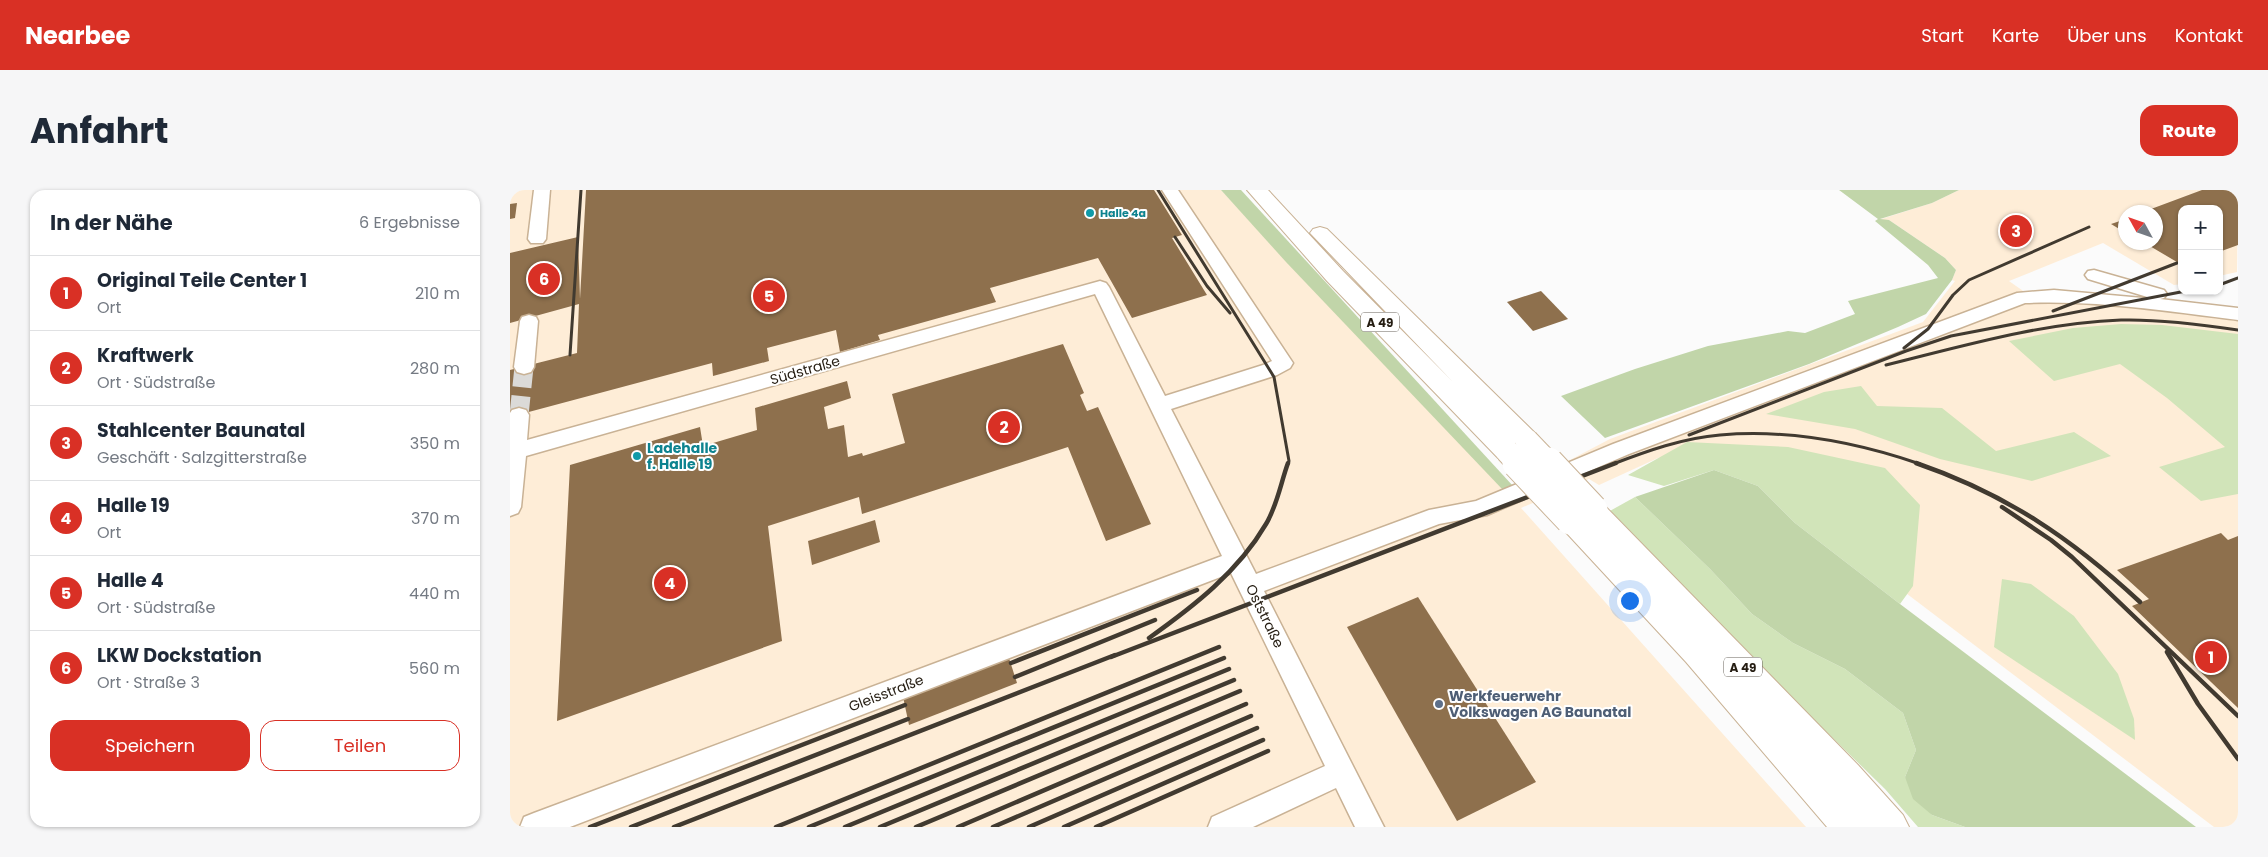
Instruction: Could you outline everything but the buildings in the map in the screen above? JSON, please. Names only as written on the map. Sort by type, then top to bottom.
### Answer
[{"type":"highway","name":"A 49","points":[[1257,190],[1335,276],[1517,446]]},
{"type":"highway","name":"A 49","points":[[1279,190],[1582,515],[1839,768],[1891,827]]},
{"type":"highway","name":"A 49","points":[[1582,515],[1696,653],[1850,827]]},
{"type":"street","points":[[537,239],[542,190]]},
{"type":"street","points":[[1160,405],[1270,370],[1283,363],[1170,190]]},
{"type":"street","points":[[2094,275],[2156,294],[2216,301],[2238,295]]},
{"type":"street","name":"Oststraße","points":[[1100,287],[1370,827]]},
{"type":"street","name":"Südstraße","points":[[512,452],[1100,287]]},
{"type":"street","points":[[1250,586],[1437,516],[1479,509],[1621,449],[1971,315],[2023,297],[2054,296],[2238,314]]},
{"type":"street","points":[[524,367],[529,321]]},
{"type":"street","points":[[510,507],[512,452],[519,415]]},
{"type":"street","name":"Gleisstraße","points":[[534,827],[1238,560]]},
{"type":"street","points":[[1222,827],[1342,772]]},
{"type":"shaded area","points":[[510,190],[1221,190],[1504,490],[1570,460],[1610,439],[1923,322],[1955,281],[1952,280],[1956,270],[1945,258],[1889,220],[1878,220],[1932,203],[1959,190],[2238,190],[2237,272],[2223,275],[2223,205],[2178,205],[2178,284],[2174,285],[2103,243],[2009,281],[2026,293],[2238,311],[2238,827],[2214,827],[1724,455],[1694,448],[1658,458],[1599,485],[1589,479],[1521,508],[1806,827],[510,827]]},
{"type":"green space","points":[[1221,190],[1241,190],[1513,486],[1503,490],[1286,262]]},
{"type":"green space","points":[[1839,190],[1959,190],[1932,203],[1880,219],[1889,220],[1945,258],[1956,270],[1952,280],[1926,314],[1809,364],[1605,438],[1561,396],[1635,369],[1708,346],[1788,331],[1805,333],[1855,314],[1848,301],[1938,278],[1928,265],[1875,221],[1878,219]]},
{"type":"green space","points":[[2121,324],[2162,325],[2238,334],[2238,494],[2201,501],[2159,467],[2225,447],[2167,398],[2120,364],[2054,381],[2009,341],[2073,328]]},
{"type":"green space","points":[[1861,386],[1877,406],[1942,408],[1996,451],[2074,432],[2111,456],[2032,481],[1940,459],[1855,429],[1766,414],[1824,392]]},
{"type":"green space","points":[[1687,442],[1788,447],[1885,468],[1920,505],[1913,586],[1900,604],[1795,523],[1758,486],[1714,470],[1664,486],[1628,475]]},
{"type":"green space","points":[[1714,470],[1758,486],[1795,523],[2196,827],[1965,827],[1932,815],[1913,799],[1905,777],[1916,750],[1903,713],[1845,669],[1793,643],[1752,614],[1710,569],[1635,497]]},
{"type":"green space","points":[[1635,497],[1710,569],[1752,614],[1793,643],[1845,669],[1903,713],[1916,750],[1905,777],[1932,815],[1965,827],[1918,827],[1885,789],[1726,634],[1608,512]]},
{"type":"green space","points":[[2002,579],[2031,584],[2074,616],[2118,674],[2134,719],[2135,740],[1994,647]]},
{"type":"tunnel","points":[[519,415],[524,367]]},
{"type":"railway","points":[[570,355],[581,190]]},
{"type":"railway","points":[[1158,190],[1274,377],[1288,464]]},
{"type":"railway","points":[[1904,348],[1928,329],[1953,295],[1969,280],[2089,227]]},
{"type":"railway","points":[[1175,237],[1207,286],[1230,313]]},
{"type":"railway","points":[[2053,311],[2177,263]]},
{"type":"railway","points":[[2223,284],[2238,278]]},
{"type":"railway","points":[[1689,435],[1906,351],[1951,336],[2178,293]]},
{"type":"railway","points":[[1886,365],[2002,336],[2091,322],[2150,320],[2238,330]]},
{"type":"railway","points":[[1613,464],[1679,442],[1720,435],[1745,434],[1771,434],[1821,439],[1871,449],[1920,464]]},
{"type":"railway","points":[[1149,638],[1198,601],[1229,573],[1242,558],[1270,517],[1288,463]]},
{"type":"railway","points":[[1111,657],[1616,463]]},
{"type":"railway","points":[[1916,463],[1979,489],[2036,520],[2089,558],[2140,602]]},
{"type":"railway","points":[[2002,507],[2051,540],[2072,557],[2238,716]]},
{"type":"railway","points":[[1011,663],[1197,590]]},
{"type":"railway","points":[[1015,677],[1155,620]]},
{"type":"railway","points":[[776,827],[1219,647]]},
{"type":"railway","points":[[2167,652],[2198,704],[2238,759]]},
{"type":"railway","points":[[674,827],[1115,655]]},
{"type":"railway","points":[[809,827],[1224,658]]},
{"type":"railway","points":[[845,827],[1229,669]]},
{"type":"railway","points":[[880,827],[1234,680]]},
{"type":"railway","points":[[916,827],[1240,691]]},
{"type":"railway","points":[[958,827],[1246,704]]},
{"type":"railway","points":[[590,827],[905,705]]},
{"type":"railway","points":[[993,827],[1251,716]]},
{"type":"railway","points":[[631,827],[908,719]]},
{"type":"railway","points":[[1029,827],[1257,728]]},
{"type":"railway","points":[[1064,827],[1263,740]]},
{"type":"railway","points":[[1096,827],[1268,751]]},
{"type":"place","name":"Halle 4a","points":[[1090,213]]},
{"type":"place","name":"Stahlcenter Baunatal","points":[[2016,231]]},
{"type":"place","name":"LKW Dockstation","points":[[544,279]]},
{"type":"place","name":"Halle 4","points":[[769,296]]},
{"type":"place","name":"Kraftwerk","points":[[1004,427]]},
{"type":"place","name":"Ladehalle f. Halle 19","points":[[637,456]]},
{"type":"place","name":"Halle 19","points":[[670,583]]},
{"type":"place","name":"Original Teile Center 1","points":[[2211,657]]},
{"type":"place","name":"Werkfeuerwehr Volkswagen AG Baunatal","points":[[1439,704]]}]
